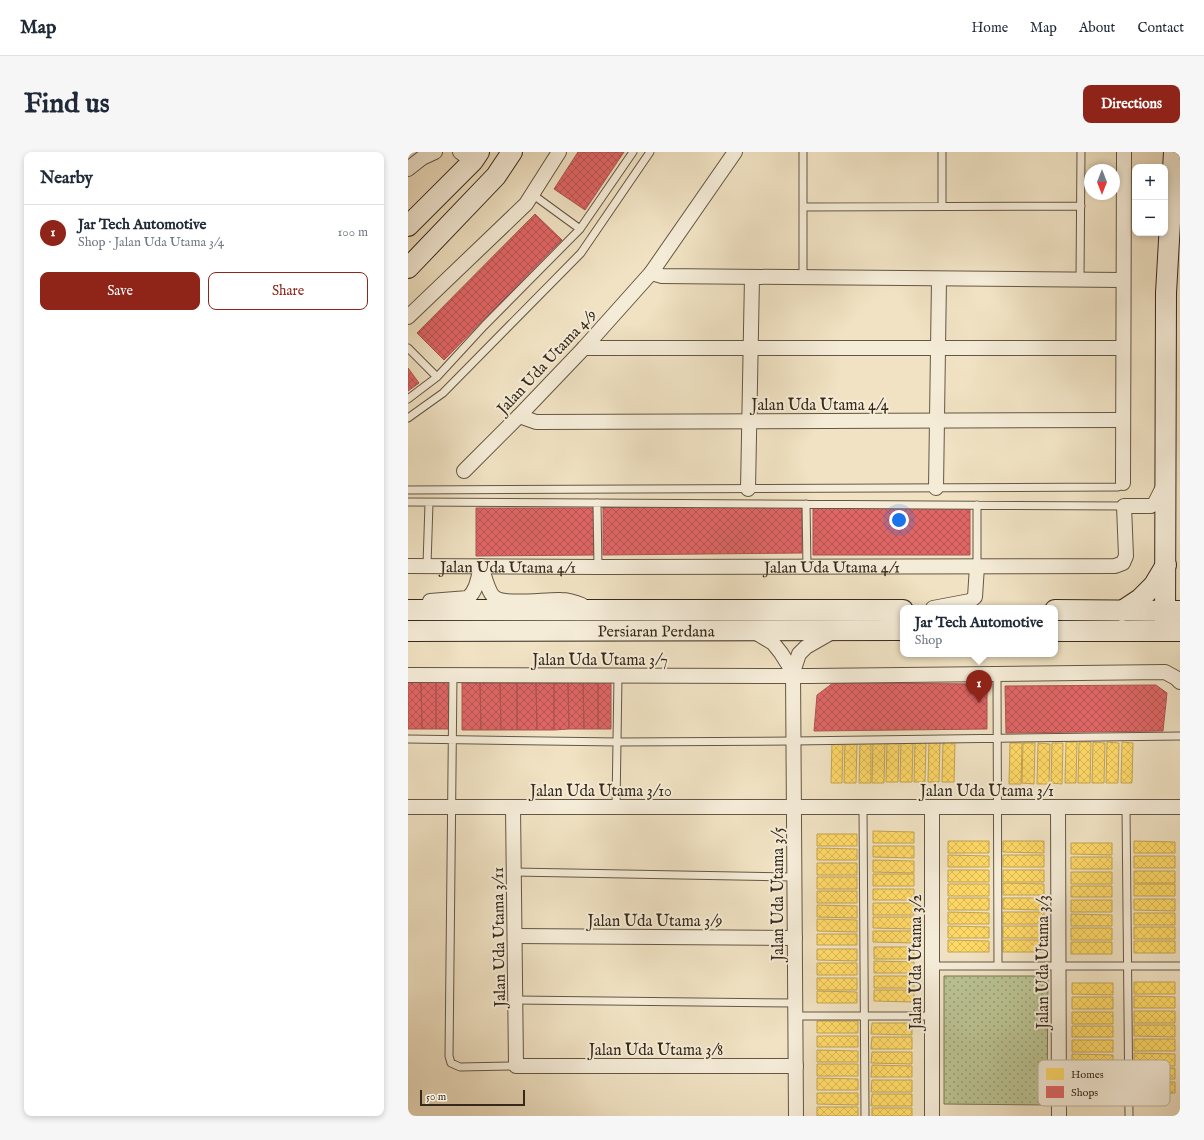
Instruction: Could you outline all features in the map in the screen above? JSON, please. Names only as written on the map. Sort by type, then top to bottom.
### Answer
[{"type":"main road","points":[[408,268],[496,176],[512,152]]},
{"type":"main road","points":[[1168,210],[1174,152]]},
{"type":"main road","points":[[408,226],[471,155]]},
{"type":"main road","points":[[1058,631],[1173,631],[1173,610],[1166,566],[1167,236]]},
{"type":"main road","points":[[1122,610],[1140,599],[1154,585],[1166,566]]},
{"type":"main road","name":"Persiaran Perdana","points":[[408,610],[900,610]]},
{"type":"main road","points":[[1058,610],[1173,610]]},
{"type":"main road","name":"Persiaran Perdana","points":[[408,631],[900,630]]},
{"type":"street","points":[[408,169],[422,158],[435,152]]},
{"type":"street","points":[[408,317],[526,204],[559,152]]},
{"type":"street","name":"Jalan Uda Utama 4/9","points":[[464,471],[584,348],[651,273],[735,152]]},
{"type":"street","points":[[1123,483],[1123,280],[1129,210],[1124,152]]},
{"type":"street","points":[[651,273],[662,276],[1123,280]]},
{"type":"street","points":[[748,489],[752,277]]},
{"type":"street","points":[[936,488],[939,279]]},
{"type":"street","points":[[584,348],[1123,348]]},
{"type":"street","name":"Jalan Uda Utama 4/4","points":[[519,416],[536,422],[1123,420]]},
{"type":"street","points":[[1124,506],[1151,506],[1155,502],[1166,482]]},
{"type":"street","name":"Jalan Uda Utama 4/1","points":[[408,566],[807,567],[1119,565],[1123,563],[1126,556],[1124,506]]},
{"type":"street","points":[[408,602],[468,598],[473,593],[476,586],[481,566]]},
{"type":"street","points":[[481,566],[493,597],[499,600],[514,602],[561,600],[574,601],[594,610]]},
{"type":"street","points":[[949,605],[970,601],[975,597],[977,566]]},
{"type":"street","points":[[793,674],[799,654],[806,648],[836,630]]},
{"type":"street","points":[[753,631],[773,643],[781,653],[793,674]]},
{"type":"street","name":"Jalan Uda Utama 3/7","points":[[408,675],[998,675],[1165,672],[1180,682]]},
{"type":"street","name":"Jalan Uda Utama 3/5","points":[[793,674],[796,1116]]},
{"type":"street","name":"Jalan Uda Utama 3/10","points":[[408,807],[794,807]]},
{"type":"street","name":"Jalan Uda Utama 3/11","points":[[513,807],[516,1066]]},
{"type":"street","name":"Jalan Uda Utama 3/1","points":[[794,807],[1180,807]]},
{"type":"street","name":"Jalan Uda Utama 3/2","points":[[932,807],[932,1116]]},
{"type":"street","name":"Jalan Uda Utama 3/3","points":[[1058,807],[1059,1060]]},
{"type":"street","name":"Jalan Uda Utama 3/9","points":[[515,936],[795,938]]},
{"type":"street","name":"Jalan Uda Utama 3/8","points":[[516,1066],[796,1066]]},
{"type":"street","name":"Jalan Uda Utama 3/3","points":[[1059,1106],[1059,1116]]},
{"type":"lane","points":[[408,399],[437,377],[484,326],[580,229],[633,152]]},
{"type":"lane","points":[[408,418],[443,393],[581,253],[650,152]]},
{"type":"lane","points":[[802,278],[803,152]]},
{"type":"lane","points":[[942,152],[942,206]]},
{"type":"lane","points":[[1080,280],[1082,152]]},
{"type":"lane","points":[[532,194],[580,229]]},
{"type":"lane","points":[[803,207],[1081,206]]},
{"type":"lane","points":[[408,348],[437,377]]},
{"type":"lane","points":[[408,490],[1118,487],[1123,483]]},
{"type":"lane","points":[[408,502],[1124,506]]},
{"type":"lane","points":[[427,565],[428,502]]},
{"type":"lane","points":[[597,503],[598,567]]},
{"type":"lane","points":[[806,504],[807,567]]},
{"type":"lane","points":[[977,505],[977,566]]},
{"type":"lane","points":[[453,675],[449,1056],[452,1063],[460,1067],[516,1066]]},
{"type":"lane","points":[[998,675],[998,966]]},
{"type":"lane","points":[[616,807],[618,676]]},
{"type":"lane","points":[[408,739],[618,742],[1180,736]]},
{"type":"lane","points":[[863,807],[865,1116]]},
{"type":"lane","points":[[1126,807],[1128,1060]]},
{"type":"lane","points":[[514,872],[794,877]]},
{"type":"lane","points":[[932,966],[1180,966]]},
{"type":"lane","points":[[516,1000],[795,1009],[864,1016],[932,1016]]},
{"type":"lane","points":[[1129,1106],[1129,1116]]},
{"type":"green space","points":[[944,976],[1048,976],[1047,1060],[1038,1060],[1038,1105],[944,1104]]},
{"type":"building: Homes","points":[[887,741],[899,742],[898,782],[886,782]]},
{"type":"building: Homes","points":[[901,741],[913,742],[912,782],[900,782]]},
{"type":"building: Homes","points":[[832,742],[843,743],[842,783],[831,783]]},
{"type":"building: Homes","points":[[845,742],[857,742],[856,783],[844,783]]},
{"type":"building: Homes","points":[[860,742],[871,743],[871,783],[859,783]]},
{"type":"building: Homes","points":[[873,742],[885,742],[884,783],[872,783]]},
{"type":"building: Homes","points":[[915,742],[926,742],[925,782],[914,782]]},
{"type":"building: Homes","points":[[929,742],[940,742],[939,782],[928,782]]},
{"type":"building: Homes","points":[[943,742],[955,742],[954,782],[942,782]]},
{"type":"building: Homes","points":[[1066,742],[1077,742],[1076,783],[1065,783]]},
{"type":"building: Homes","points":[[1079,742],[1091,742],[1090,783],[1078,783]]},
{"type":"building: Homes","points":[[1093,742],[1105,743],[1104,783],[1092,783]]},
{"type":"building: Homes","points":[[1107,742],[1119,743],[1118,783],[1106,783]]},
{"type":"building: Homes","points":[[1122,742],[1133,743],[1132,783],[1121,783]]},
{"type":"building: Homes","points":[[1010,743],[1022,743],[1021,784],[1009,784]]},
{"type":"building: Homes","points":[[1023,743],[1035,743],[1034,784],[1022,783]]},
{"type":"building: Homes","points":[[1038,743],[1050,744],[1049,784],[1037,784]]},
{"type":"building: Homes","points":[[1052,743],[1063,743],[1062,784],[1051,783]]},
{"type":"building: Homes","points":[[873,831],[914,832],[914,843],[873,843]]},
{"type":"building: Homes","points":[[817,834],[857,834],[857,846],[817,846]]},
{"type":"building: Homes","points":[[948,841],[989,841],[989,853],[948,853]]},
{"type":"building: Homes","points":[[1003,841],[1044,841],[1044,853],[1003,852]]},
{"type":"building: Homes","points":[[1134,841],[1175,842],[1175,853],[1134,853]]},
{"type":"building: Homes","points":[[1071,843],[1112,843],[1112,855],[1071,854]]},
{"type":"building: Homes","points":[[873,846],[914,846],[914,858],[873,857]]},
{"type":"building: Homes","points":[[817,848],[857,849],[857,860],[817,860]]},
{"type":"building: Homes","points":[[948,855],[989,856],[989,867],[948,867]]},
{"type":"building: Homes","points":[[1003,855],[1044,855],[1044,867],[1003,867]]},
{"type":"building: Homes","points":[[1134,856],[1175,856],[1175,868],[1134,868]]},
{"type":"building: Homes","points":[[1071,857],[1112,857],[1112,869],[1071,869]]},
{"type":"building: Homes","points":[[873,860],[914,861],[914,873],[873,872]]},
{"type":"building: Homes","points":[[817,863],[857,863],[857,875],[817,875]]},
{"type":"building: Homes","points":[[948,870],[989,870],[989,882],[948,882]]},
{"type":"building: Homes","points":[[1003,870],[1044,870],[1044,882],[1003,882]]},
{"type":"building: Homes","points":[[1134,871],[1175,871],[1175,883],[1134,883]]},
{"type":"building: Homes","points":[[1071,872],[1112,872],[1112,884],[1071,884]]},
{"type":"building: Homes","points":[[873,874],[914,874],[914,886],[873,886]]},
{"type":"building: Homes","points":[[817,877],[857,877],[857,889],[817,889]]},
{"type":"building: Homes","points":[[1003,883],[1044,884],[1044,895],[1003,895]]},
{"type":"building: Homes","points":[[948,884],[989,884],[989,896],[948,896]]},
{"type":"building: Homes","points":[[1134,884],[1175,884],[1175,896],[1134,896]]},
{"type":"building: Homes","points":[[1071,886],[1112,886],[1112,897],[1071,897]]},
{"type":"building: Homes","points":[[873,889],[914,889],[914,900],[873,900]]},
{"type":"building: Homes","points":[[817,891],[857,891],[857,903],[817,903]]},
{"type":"building: Homes","points":[[948,898],[989,898],[989,910],[948,910]]},
{"type":"building: Homes","points":[[1003,898],[1044,898],[1044,910],[1003,909]]},
{"type":"building: Homes","points":[[1134,899],[1175,899],[1175,911],[1134,910]]},
{"type":"building: Homes","points":[[1071,900],[1112,900],[1112,912],[1071,912]]},
{"type":"building: Homes","points":[[873,903],[914,903],[914,915],[873,915]]},
{"type":"building: Homes","points":[[817,905],[857,906],[857,918],[817,917]]},
{"type":"building: Homes","points":[[948,912],[989,913],[989,924],[948,924]]},
{"type":"building: Homes","points":[[1003,912],[1044,912],[1044,924],[1003,924]]},
{"type":"building: Homes","points":[[1134,913],[1175,913],[1175,925],[1134,925]]},
{"type":"building: Homes","points":[[1071,914],[1112,915],[1112,926],[1071,926]]},
{"type":"building: Homes","points":[[873,917],[914,917],[914,929],[873,928]]},
{"type":"building: Homes","points":[[817,919],[857,920],[857,932],[817,931]]},
{"type":"building: Homes","points":[[948,926],[989,927],[989,938],[948,938]]},
{"type":"building: Homes","points":[[1003,926],[1044,926],[1044,938],[1003,938]]},
{"type":"building: Homes","points":[[1134,927],[1175,927],[1175,939],[1134,939]]},
{"type":"building: Homes","points":[[1071,928],[1112,928],[1112,940],[1071,940]]},
{"type":"building: Homes","points":[[873,931],[914,931],[914,943],[873,942]]},
{"type":"building: Homes","points":[[817,934],[857,934],[857,945],[817,945]]},
{"type":"building: Homes","points":[[948,940],[989,941],[989,952],[948,952]]},
{"type":"building: Homes","points":[[1003,940],[1044,940],[1044,952],[1003,952]]},
{"type":"building: Homes","points":[[1134,941],[1175,941],[1175,953],[1134,953]]},
{"type":"building: Homes","points":[[1071,942],[1112,942],[1112,954],[1071,954]]},
{"type":"building: Homes","points":[[874,947],[914,947],[914,959],[874,959]]},
{"type":"building: Homes","points":[[817,949],[857,949],[857,961],[817,960]]},
{"type":"building: Homes","points":[[874,961],[914,962],[914,973],[874,973]]},
{"type":"building: Homes","points":[[817,963],[857,963],[857,975],[817,975]]},
{"type":"building: Homes","points":[[874,976],[914,976],[914,988],[874,988]]},
{"type":"building: Homes","points":[[817,978],[857,978],[857,990],[817,990]]},
{"type":"building: Homes","points":[[1134,982],[1175,982],[1175,994],[1134,994]]},
{"type":"building: Homes","points":[[1072,983],[1113,983],[1113,995],[1072,994]]},
{"type":"building: Homes","points":[[874,990],[914,990],[914,1002],[874,1001]]},
{"type":"building: Homes","points":[[817,991],[857,992],[857,1003],[817,1003]]},
{"type":"building: Homes","points":[[1134,996],[1175,997],[1175,1008],[1134,1008]]},
{"type":"building: Homes","points":[[1072,997],[1113,997],[1113,1009],[1072,1009]]},
{"type":"building: Homes","points":[[1134,1011],[1175,1011],[1175,1023],[1134,1023]]},
{"type":"building: Homes","points":[[1072,1012],[1113,1012],[1113,1024],[1072,1024]]},
{"type":"building: Homes","points":[[817,1021],[858,1021],[858,1033],[817,1033]]},
{"type":"building: Homes","points":[[872,1023],[912,1023],[912,1035],[871,1034]]},
{"type":"building: Homes","points":[[1134,1025],[1175,1025],[1175,1037],[1134,1036]]},
{"type":"building: Homes","points":[[1072,1026],[1113,1026],[1113,1037],[1072,1037]]},
{"type":"building: Homes","points":[[817,1036],[858,1036],[858,1047],[817,1047]]},
{"type":"building: Homes","points":[[872,1037],[912,1037],[912,1049],[871,1049]]},
{"type":"building: Homes","points":[[1134,1039],[1175,1039],[1175,1051],[1134,1051]]},
{"type":"building: Homes","points":[[1072,1040],[1113,1040],[1113,1052],[1072,1052]]},
{"type":"building: Homes","points":[[817,1050],[858,1051],[858,1062],[817,1062]]},
{"type":"building: Homes","points":[[872,1052],[912,1052],[912,1064],[871,1063]]},
{"type":"building: Homes","points":[[1134,1053],[1175,1054],[1175,1066],[1170,1066],[1170,1060],[1134,1060]]},
{"type":"building: Homes","points":[[1072,1054],[1113,1055],[1113,1060],[1072,1060]]},
{"type":"building: Homes","points":[[817,1064],[858,1064],[858,1076],[817,1076]]},
{"type":"building: Homes","points":[[872,1065],[912,1066],[912,1077],[871,1077]]},
{"type":"building: Homes","points":[[1170,1068],[1175,1068],[1175,1079],[1170,1079]]},
{"type":"building: Homes","points":[[817,1078],[858,1079],[858,1090],[817,1090]]},
{"type":"building: Homes","points":[[872,1080],[912,1080],[912,1092],[871,1092]]},
{"type":"building: Homes","points":[[1170,1082],[1175,1082],[1175,1093],[1170,1093]]},
{"type":"building: Homes","points":[[817,1093],[858,1093],[858,1105],[817,1104]]},
{"type":"building: Homes","points":[[872,1094],[912,1094],[912,1106],[871,1106]]},
{"type":"building: Homes","points":[[817,1107],[858,1107],[858,1116],[817,1116]]},
{"type":"building: Homes","points":[[872,1108],[912,1108],[912,1116],[872,1116]]},
{"type":"building: Shops","points":[[578,152],[624,152],[585,210],[554,189]]},
{"type":"building: Shops","points":[[535,214],[562,240],[444,360],[417,333]]},
{"type":"building: Shops","points":[[408,368],[419,383],[408,391]]},
{"type":"building: Shops","points":[[802,506],[802,553],[603,555],[603,507]]},
{"type":"building: Shops","points":[[813,507],[970,507],[970,555],[813,555]]},
{"type":"building: Shops","points":[[476,508],[594,508],[594,555],[476,556]]},
{"type":"building: Shops","points":[[421,682],[422,729],[408,729],[408,683]]},
{"type":"building: Shops","points":[[421,682],[436,682],[436,729],[422,729]]},
{"type":"building: Shops","points":[[436,682],[448,682],[449,729],[436,729]]},
{"type":"building: Shops","points":[[583,682],[598,682],[598,729],[584,729]]},
{"type":"building: Shops","points":[[583,682],[584,729],[569,729],[568,683]]},
{"type":"building: Shops","points":[[598,682],[611,682],[611,729],[598,729]]},
{"type":"building: Shops","points":[[462,683],[480,683],[481,730],[462,730]]},
{"type":"building: Shops","points":[[480,683],[500,683],[501,730],[481,730]]},
{"type":"building: Shops","points":[[500,683],[517,683],[517,730],[501,730]]},
{"type":"building: Shops","points":[[517,683],[536,683],[537,730],[517,730]]},
{"type":"building: Shops","points":[[536,683],[554,683],[554,730],[537,730]]},
{"type":"building: Shops","points":[[554,683],[568,683],[569,729],[554,730]]},
{"type":"building: Shops","points":[[833,683],[987,684],[987,729],[814,731],[817,695]]},
{"type":"building: Shops","points":[[1156,685],[1167,693],[1163,731],[1006,733],[1005,686]]},
{"type":"place","name":"Jar Tech Automotive","points":[[979,703]]}]
